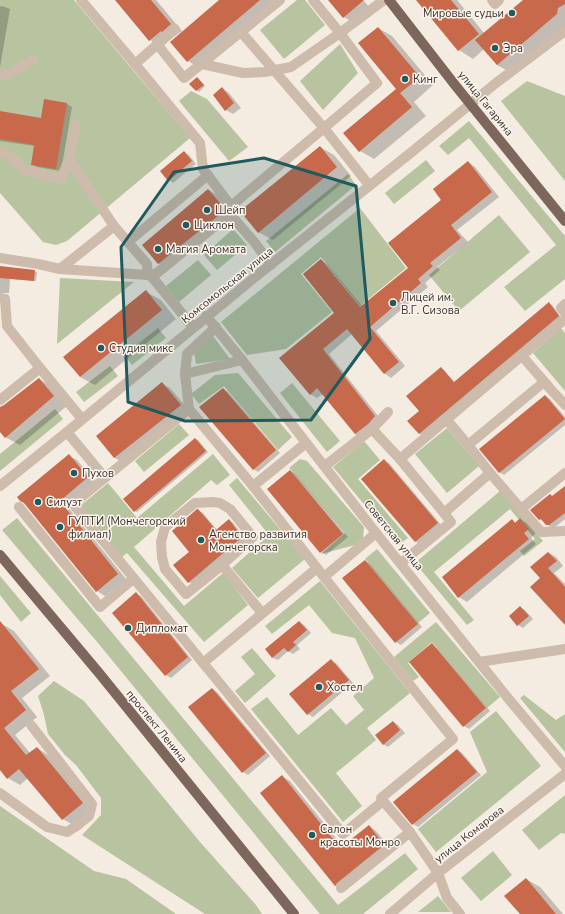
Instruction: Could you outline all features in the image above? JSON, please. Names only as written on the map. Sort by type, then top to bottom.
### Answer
[{"type":"main road","name":"улица Гагарина","points":[[389,0],[565,221]]},
{"type":"main road","name":"проспект Ленина","points":[[0,555],[99,673],[294,914]]},
{"type":"street","points":[[81,0],[200,143],[203,169],[271,265]]},
{"type":"street","points":[[157,44],[184,78],[280,0]]},
{"type":"street","points":[[0,258],[60,269],[150,276],[231,210],[377,83],[313,0]]},
{"type":"street","points":[[202,64],[243,73],[292,67],[340,34],[384,0]]},
{"type":"street","points":[[492,0],[495,4],[499,0]]},
{"type":"street","points":[[135,64],[175,29]]},
{"type":"street","name":"Комсомольская улица","points":[[0,486],[206,316],[496,83],[565,31]]},
{"type":"street","points":[[241,32],[324,128],[370,185]]},
{"type":"street","points":[[0,75],[5,76],[33,60]]},
{"type":"street","points":[[0,152],[11,157],[24,170],[61,179],[69,159],[76,124]]},
{"type":"street","points":[[69,159],[114,226],[147,264],[150,276],[193,327]]},
{"type":"street","points":[[128,242],[208,175]]},
{"type":"street","points":[[60,269],[114,226]]},
{"type":"street","points":[[0,298],[5,299],[3,326],[82,419]]},
{"type":"street","points":[[565,304],[561,308],[565,313]]},
{"type":"street","name":"Советская улица","points":[[206,316],[242,360],[376,533],[507,697],[565,766]]},
{"type":"street","points":[[400,459],[565,319]]},
{"type":"street","points":[[189,409],[73,504],[343,834],[380,797],[453,739],[253,486],[189,409],[186,374],[187,354],[216,327]]},
{"type":"street","points":[[522,356],[565,405]]},
{"type":"street","points":[[186,374],[242,360]]},
{"type":"street","points":[[0,400],[40,368]]},
{"type":"street","points":[[468,445],[544,382]]},
{"type":"street","points":[[324,466],[372,429],[388,412]]},
{"type":"street","points":[[447,420],[490,474],[541,532],[565,531]]},
{"type":"street","points":[[372,429],[400,459],[451,522],[401,563]]},
{"type":"street","points":[[67,432],[105,478]]},
{"type":"street","points":[[253,486],[306,443]]},
{"type":"street","points":[[521,509],[565,473]]},
{"type":"street","points":[[444,513],[490,474]]},
{"type":"street","points":[[195,503],[220,503],[230,509],[253,537],[222,565],[186,594],[165,569],[162,557],[161,542],[166,527],[195,503]]},
{"type":"street","points":[[19,507],[100,607],[133,579]]},
{"type":"street","points":[[324,577],[376,533]]},
{"type":"street","points":[[222,565],[262,613]]},
{"type":"street","points":[[203,663],[317,568]]},
{"type":"street","points":[[480,662],[565,649]]},
{"type":"street","points":[[0,793],[47,827],[67,832],[89,816],[92,804],[30,725]]},
{"type":"street","name":"улица Комарова","points":[[390,914],[438,873],[565,774]]},
{"type":"street","points":[[380,797],[410,832],[438,873],[447,898],[460,914]]},
{"type":"street","points":[[341,888],[410,832]]},
{"type":"highlighted area","points":[[264,158],[356,186],[370,339],[311,420],[185,421],[128,402],[121,247],[174,172]]},
{"type":"green space","points":[[0,0],[74,0],[190,138],[67,241],[56,245],[43,242],[0,193]]},
{"type":"green space","points":[[297,0],[305,0],[325,25],[284,59],[260,30]]},
{"type":"green space","points":[[340,44],[358,73],[323,110],[300,81]]},
{"type":"green space","points":[[527,81],[565,96],[565,181],[501,101]]},
{"type":"green space","points":[[191,91],[207,99],[248,147],[229,161],[179,101]]},
{"type":"green space","points":[[469,121],[565,236],[565,279],[525,311],[504,287],[556,245],[469,138],[448,155],[439,146]]},
{"type":"green space","points":[[426,160],[435,171],[394,204],[385,193]]},
{"type":"green space","points":[[348,174],[356,185],[275,252],[266,241]]},
{"type":"green space","points":[[360,208],[406,268],[360,306],[321,257],[301,274],[332,312],[286,349],[247,355],[221,322]]},
{"type":"green space","points":[[499,215],[530,252],[459,311],[429,275]]},
{"type":"green space","points":[[233,229],[247,245],[217,270],[204,255]]},
{"type":"green space","points":[[198,260],[211,275],[179,302],[166,286]]},
{"type":"green space","points":[[60,278],[134,282],[57,344]]},
{"type":"green space","points":[[158,328],[166,338],[132,365],[124,355]]},
{"type":"green space","points":[[561,328],[565,333],[565,391],[533,353]]},
{"type":"green space","points":[[213,336],[230,359],[196,364],[194,352]]},
{"type":"green space","points":[[110,366],[118,376],[84,402],[76,392]]},
{"type":"green space","points":[[238,373],[292,437],[278,450],[224,386],[199,404],[191,394],[215,375]]},
{"type":"green space","points":[[292,383],[340,441],[327,452],[280,393]]},
{"type":"green space","points":[[55,409],[63,419],[0,471],[0,454]]},
{"type":"green space","points":[[179,424],[189,435],[144,472],[135,461]]},
{"type":"green space","points":[[447,428],[479,466],[447,493],[415,454]]},
{"type":"green space","points":[[364,441],[380,460],[358,479],[408,538],[398,545],[333,467]]},
{"type":"green space","points":[[213,454],[230,475],[217,485],[211,480],[134,547],[184,606],[223,573],[248,605],[204,642],[127,553],[122,557],[80,506],[108,483],[137,518]]},
{"type":"green space","points":[[300,459],[307,461],[364,527],[363,538],[355,545],[321,554],[345,533],[289,468]]},
{"type":"green space","points":[[237,478],[305,559],[258,598],[232,568],[269,535],[229,485]]},
{"type":"green space","points":[[500,491],[543,541],[524,556],[520,551],[535,539],[510,509],[434,572],[474,620],[467,625],[415,563]]},
{"type":"green space","points":[[17,518],[338,905],[405,853],[418,869],[363,914],[320,914],[98,643],[2,530]]},
{"type":"green space","points":[[377,549],[430,613],[418,623],[365,559]]},
{"type":"green space","points":[[0,576],[31,613],[21,622],[0,595]]},
{"type":"green space","points":[[320,581],[410,693],[367,728],[376,740],[336,773],[362,806],[343,822],[251,709],[267,697],[298,735],[331,708],[346,725],[364,710],[353,696],[374,678],[355,638],[332,633],[309,605],[272,634],[265,626]]},
{"type":"green space","points":[[436,622],[500,697],[487,708],[432,642],[408,663],[419,677],[413,681],[394,657]]},
{"type":"green space","points":[[252,648],[276,676],[245,703],[235,691],[255,674],[241,657]]},
{"type":"green space","points":[[54,681],[84,701],[200,842],[256,905],[262,914],[205,914],[82,835],[101,815],[101,798],[76,765],[65,755],[48,734],[38,696]]},
{"type":"green space","points":[[524,695],[556,720],[565,714],[565,752],[520,698]]},
{"type":"green space","points":[[496,711],[541,766],[436,852],[418,829],[487,772],[470,732]]},
{"type":"green space","points":[[565,795],[565,834],[561,833],[539,850],[522,830]]},
{"type":"green space","points":[[0,806],[94,871],[126,879],[176,914],[0,914]]},
{"type":"green space","points":[[493,851],[512,875],[481,901],[461,878]]},
{"type":"green space","points":[[438,896],[451,912],[418,912]]},
{"type":"building","points":[[115,0],[151,0],[171,24],[149,41]]},
{"type":"building","points":[[219,0],[260,0],[187,62],[170,42]]},
{"type":"building","points":[[328,0],[364,0],[343,18]]},
{"type":"building","points":[[416,0],[451,0],[479,34],[458,51]]},
{"type":"building","points":[[523,0],[565,0],[565,4],[558,8],[557,14],[497,65],[475,40]]},
{"type":"building","points":[[378,27],[420,77],[400,93],[412,107],[359,152],[343,133],[396,89],[358,43]]},
{"type":"building","points":[[197,77],[204,85],[196,91],[189,84]]},
{"type":"building","points":[[222,87],[234,103],[225,111],[213,95]]},
{"type":"building","points":[[44,99],[67,103],[56,169],[31,165],[34,145],[0,139],[0,111],[41,118]]},
{"type":"building","points":[[320,146],[337,167],[258,233],[240,211]]},
{"type":"building","points":[[184,151],[192,161],[168,181],[160,171]]},
{"type":"building","points":[[468,161],[492,192],[451,225],[461,238],[430,263],[433,266],[418,279],[421,283],[370,327],[399,362],[384,374],[347,329],[323,349],[375,416],[368,424],[355,434],[317,388],[310,395],[279,358],[334,313],[303,274],[321,259],[360,307],[408,268],[388,243],[441,200],[433,189]]},
{"type":"building","name":"Циклон","points":[[208,189],[224,208],[224,211],[158,264],[142,245]]},
{"type":"building","points":[[0,266],[35,270],[34,281],[0,278]]},
{"type":"building","points":[[146,290],[162,310],[80,377],[63,357]]},
{"type":"building","points":[[549,302],[559,316],[419,434],[407,421],[419,411],[406,396],[441,367],[454,382]]},
{"type":"building","points":[[39,378],[54,396],[5,438],[0,432],[0,407]]},
{"type":"building","points":[[162,382],[181,405],[114,458],[96,436]]},
{"type":"building","points":[[223,388],[276,450],[253,470],[199,407]]},
{"type":"building","points":[[545,395],[565,419],[499,473],[479,449]]},
{"type":"building","points":[[195,438],[206,451],[134,512],[123,499]]},
{"type":"building","points":[[69,454],[88,477],[60,501],[118,574],[96,592],[24,503],[17,497]]},
{"type":"building","points":[[384,459],[438,523],[415,542],[361,479]]},
{"type":"building","points":[[290,470],[343,534],[320,553],[267,489]]},
{"type":"building","points":[[565,486],[565,513],[549,525],[546,525],[530,510],[550,494],[552,496]]},
{"type":"building","points":[[197,509],[216,530],[229,519],[242,537],[188,583],[173,565],[189,552],[172,531]]},
{"type":"building","points":[[520,518],[529,529],[524,533],[529,539],[458,598],[442,577],[512,519],[515,523]]},
{"type":"building","points":[[548,552],[557,561],[548,568],[565,587],[565,625],[530,587],[540,578],[530,567]]},
{"type":"building","points":[[365,560],[418,624],[395,643],[342,578]]},
{"type":"building","points":[[136,592],[188,657],[165,676],[112,613]]},
{"type":"building","points":[[520,606],[529,616],[517,626],[509,616]]},
{"type":"building","points":[[0,621],[39,669],[11,691],[26,710],[4,728],[26,755],[37,747],[83,803],[62,820],[19,769],[7,779],[0,770]]},
{"type":"building","points":[[299,621],[307,630],[293,642],[296,645],[288,652],[284,648],[272,658],[265,649]]},
{"type":"building","points":[[432,643],[486,708],[463,727],[409,662]]},
{"type":"building","name":"Хостел","points":[[331,659],[349,680],[307,715],[289,694]]},
{"type":"building","points":[[212,688],[266,753],[242,773],[188,707]]},
{"type":"building","points":[[393,721],[400,730],[383,745],[375,735]]},
{"type":"building","points":[[457,749],[477,772],[412,825],[393,802]]},
{"type":"building","name":"Салон красоты Монро","points":[[282,775],[340,848],[369,825],[384,845],[335,886],[260,793]]},
{"type":"building","points":[[526,878],[556,914],[520,914],[504,896]]},
{"type":"place","name":"Мировые судьи","points":[[512,13]]},
{"type":"place","name":"Эра","points":[[495,48]]},
{"type":"place","name":"Кинг","points":[[405,79]]},
{"type":"place","name":"Шейп","points":[[207,210]]},
{"type":"place","name":"Циклон","points":[[186,225]]},
{"type":"place","name":"Магия Аромата","points":[[158,249]]},
{"type":"place","name":"Лицей им. В.Г. Сизова","points":[[393,303]]},
{"type":"place","name":"Студия микс","points":[[101,348]]},
{"type":"place","name":"Пухов","points":[[74,473]]},
{"type":"place","name":"Силуэт","points":[[38,502]]},
{"type":"place","name":"ГУПТИ (Мончегорский филиал)","points":[[60,527]]},
{"type":"place","name":"Агенство развития Мончегорска","points":[[201,540]]},
{"type":"place","name":"Дипломат","points":[[128,628]]},
{"type":"place","name":"Хостел","points":[[319,687]]},
{"type":"place","name":"Салон красоты Монро","points":[[312,835]]}]
